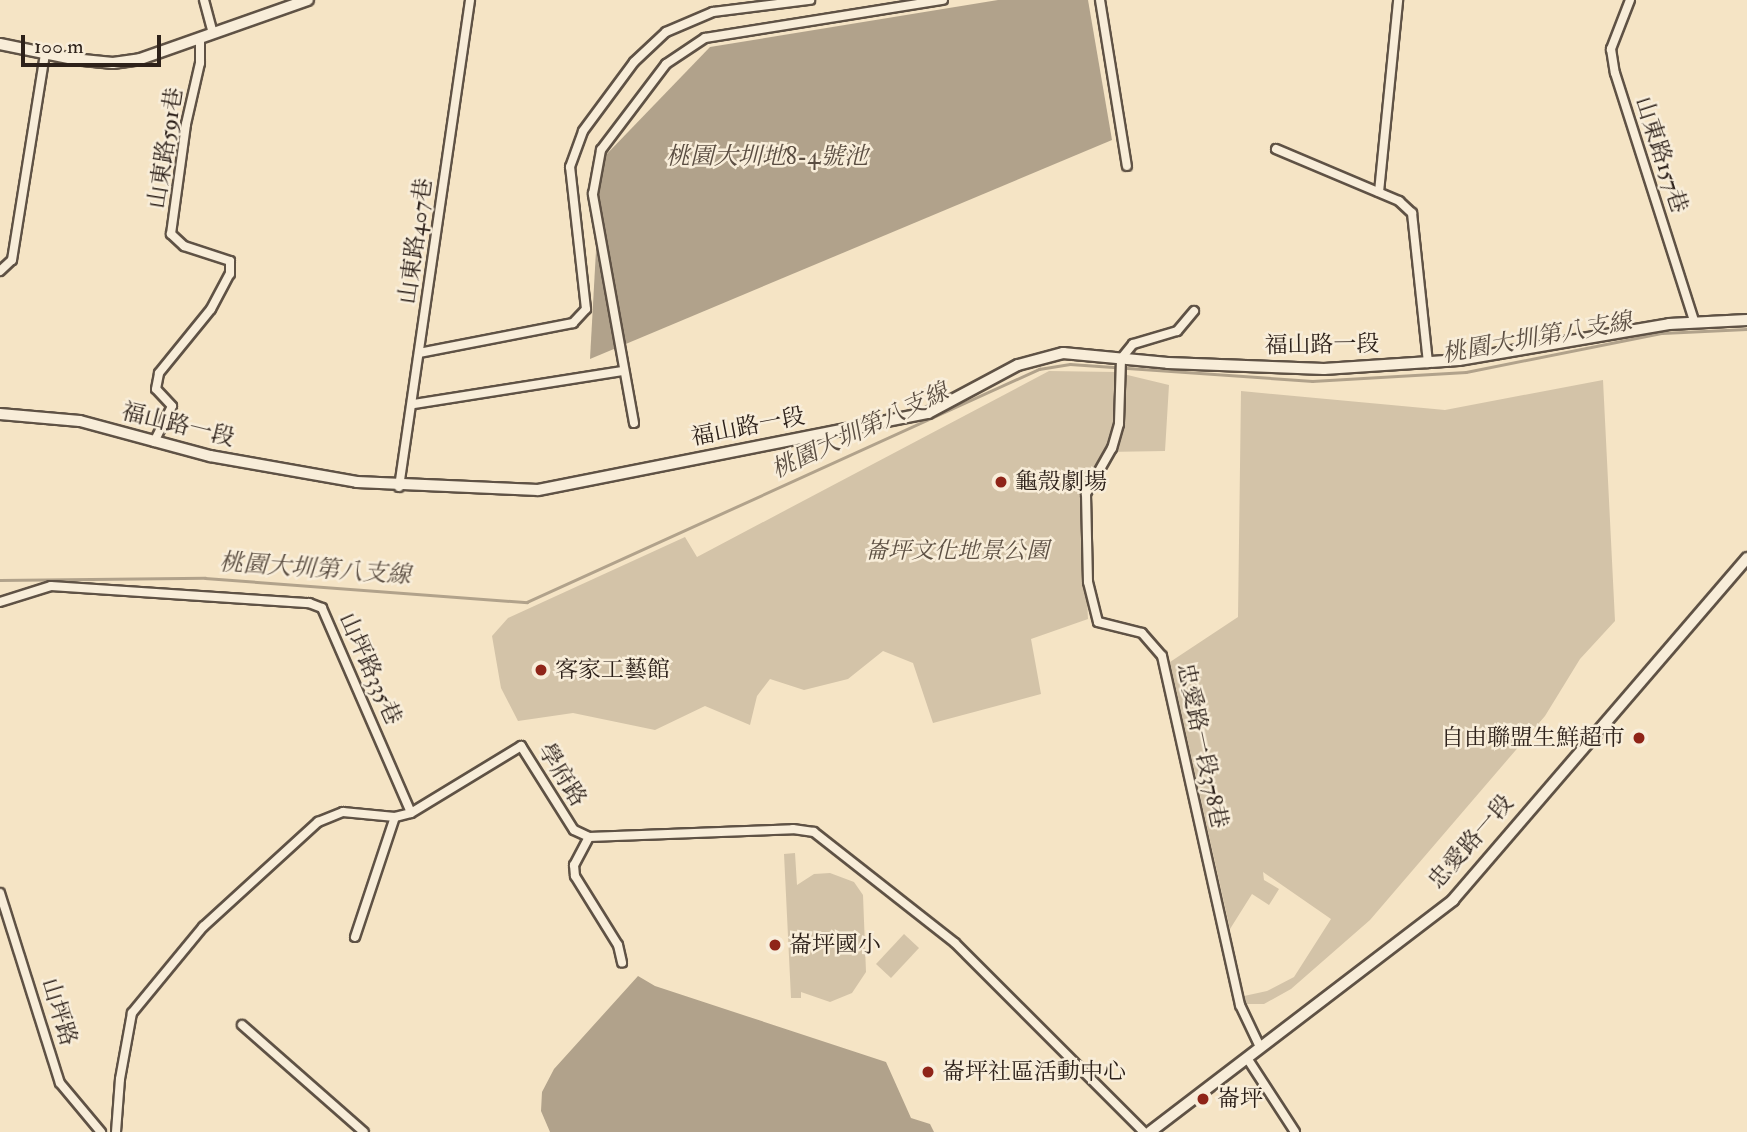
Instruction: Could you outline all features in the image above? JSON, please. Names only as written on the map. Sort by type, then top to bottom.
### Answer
[{"type":"street","points":[[204,0],[213,33]]},
{"type":"street","points":[[0,44],[45,54],[113,63],[140,59],[308,0]]},
{"type":"street","name":"山東路407巷","points":[[399,486],[414,404],[470,0]]},
{"type":"street","points":[[419,353],[573,323],[586,309],[570,167],[590,121],[634,62],[666,32],[713,12],[810,0]]},
{"type":"street","points":[[634,422],[622,371],[593,194],[601,150],[666,64],[688,47],[722,33],[943,0]]},
{"type":"street","points":[[1100,0],[1127,166]]},
{"type":"street","points":[[1379,192],[1398,0]]},
{"type":"street","name":"山東路157巷","points":[[1629,0],[1611,49],[1615,74],[1694,321]]},
{"type":"street","name":"山東路591巷","points":[[154,442],[172,406],[156,389],[159,373],[211,309],[230,274],[230,261],[184,246],[171,234],[186,124],[200,63],[200,39]]},
{"type":"street","points":[[0,271],[12,260],[45,54]]},
{"type":"street","points":[[1276,149],[1399,201],[1412,214],[1428,363]]},
{"type":"street","points":[[1121,364],[1133,344],[1177,331],[1194,311]]},
{"type":"street","name":"福山路一段","points":[[0,414],[80,421],[154,442],[258,466],[399,486],[538,490],[928,413],[1018,365],[1063,353],[1121,364],[1324,369],[1428,363],[1694,321],[1747,320]]},
{"type":"street","name":"忠愛路一段378巷","points":[[1121,364],[1119,424],[1112,447],[1086,494],[1093,613],[1098,622],[1142,633],[1163,656],[1240,1005],[1260,1047]]},
{"type":"street","points":[[414,404],[622,371]]},
{"type":"street","name":"忠愛路一段","points":[[1150,1132],[1453,900],[1747,558]]},
{"type":"street","name":"山坪路335巷","points":[[0,602],[51,586],[309,603],[321,608],[411,813]]},
{"type":"street","name":"學府路","points":[[117,1132],[120,1079],[132,1013],[203,927],[318,822],[343,812],[395,817],[411,813],[521,746],[574,830],[589,837],[793,829],[814,832],[954,943],[1144,1132]]},
{"type":"street","points":[[355,937],[395,817]]},
{"type":"street","points":[[589,837],[574,865],[575,876],[618,945],[622,963]]},
{"type":"street","name":"山坪路","points":[[0,892],[60,1083],[101,1132]]},
{"type":"street","points":[[242,1025],[364,1132]]},
{"type":"street","points":[[1247,1058],[1295,1132]]},
{"type":"green space","name":"崙坪文化地景公園","points":[[1049,371],[1115,372],[1169,385],[1165,451],[1106,452],[1082,492],[1088,619],[1031,639],[1041,694],[933,723],[913,663],[883,651],[848,679],[804,690],[770,679],[757,696],[750,725],[705,706],[655,730],[573,713],[518,721],[501,688],[492,636],[508,618],[685,537],[697,557]]},
{"type":"green space","points":[[1603,380],[1615,621],[1580,659],[1545,716],[1370,920],[1291,989],[1264,1004],[1246,1004],[1244,996],[1267,991],[1294,977],[1331,919],[1263,872],[1264,880],[1279,889],[1269,905],[1252,894],[1230,929],[1170,662],[1238,617],[1241,391],[1445,410]]},
{"type":"green space","points":[[795,853],[797,885],[814,874],[830,873],[854,882],[863,895],[866,972],[852,993],[830,1002],[801,992],[801,998],[791,998],[784,854]]},
{"type":"green space","points":[[904,934],[919,948],[891,978],[876,964]]},
{"type":"water","name":"桃園大圳地8-4號池","points":[[998,0],[1088,0],[1112,140],[590,359],[601,160],[710,47]]},
{"type":"water","points":[[638,976],[655,986],[886,1062],[911,1118],[930,1124],[934,1132],[550,1132],[541,1111],[542,1092],[554,1069]]},
{"type":"waterway","name":"桃園大圳第八支線","points":[[0,580],[205,578],[527,602],[1039,369],[1070,364],[1312,381],[1466,372],[1662,333],[1747,329]]},
{"type":"place","name":"龜殼劇場","points":[[1001,482]]},
{"type":"place","name":"客家工藝館","points":[[541,670]]},
{"type":"place","name":"自由聯盟生鮮超市","points":[[1639,738]]},
{"type":"place","name":"崙坪國小","points":[[775,945]]},
{"type":"place","name":"崙坪社區活動中心","points":[[928,1072]]},
{"type":"place","name":"崙坪","points":[[1203,1099]]}]
